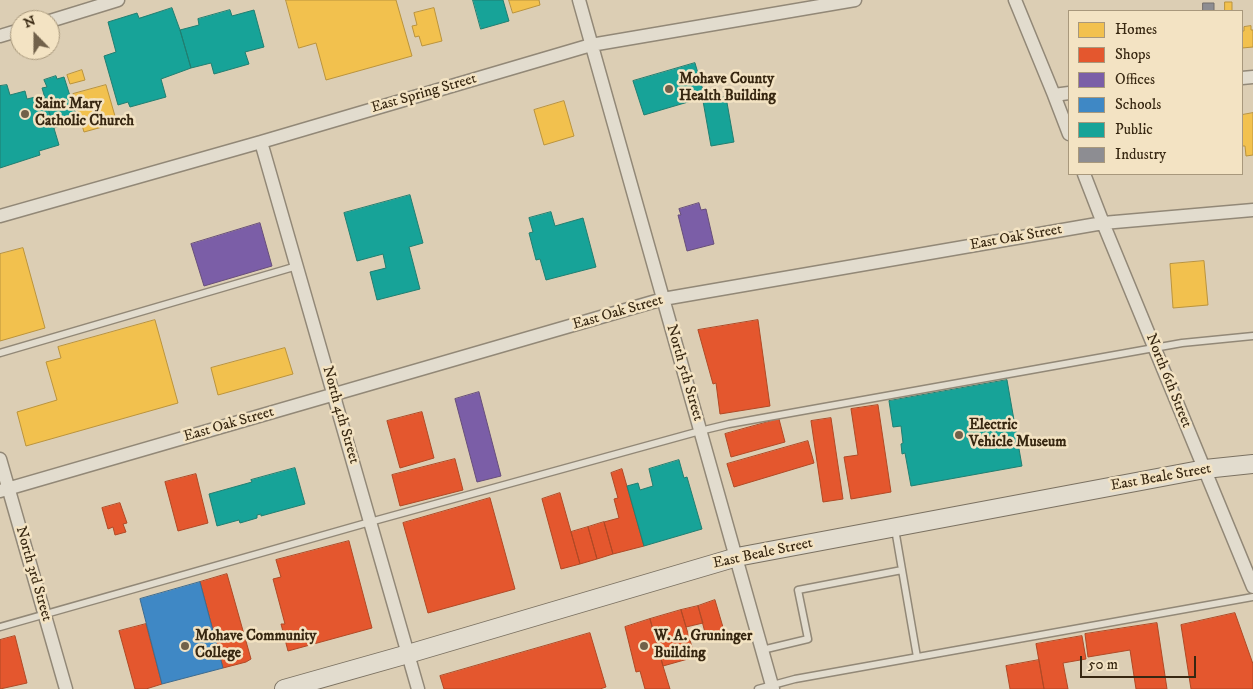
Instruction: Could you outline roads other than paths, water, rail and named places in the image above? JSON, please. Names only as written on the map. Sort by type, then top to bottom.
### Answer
[{"type":"main road","name":"East Beale Street","points":[[284,689],[737,558],[1205,469],[1253,464]]},
{"type":"street","points":[[60,18],[118,0]]},
{"type":"street","name":"North 5th Street","points":[[579,0],[772,687]]},
{"type":"street","name":"East Spring Street","points":[[0,216],[591,45],[855,0]]},
{"type":"street","points":[[1015,0],[1068,131]]},
{"type":"street","points":[[1054,95],[1068,94]]},
{"type":"street","name":"North 4th Street","points":[[261,142],[418,689]]},
{"type":"street","name":"North 6th Street","points":[[1084,175],[1253,587]]},
{"type":"street","name":"East Oak Street","points":[[4,490],[663,299],[1103,223],[1253,210]]},
{"type":"street","name":"North 3rd Street","points":[[0,459],[4,490],[66,689]]},
{"type":"lane","points":[[0,353],[297,266]]},
{"type":"lane","points":[[0,627],[370,522],[730,424],[1182,342],[1253,336]]},
{"type":"lane","points":[[895,528],[916,657]]},
{"type":"lane","points":[[762,650],[808,639],[798,590],[902,570]]},
{"type":"lane","points":[[758,689],[772,687],[795,679],[1253,597]]},
{"type":"place","name":"Mohave County Health Building","points":[[669,89]]},
{"type":"place","name":"Saint Mary Catholic Church","points":[[25,114]]},
{"type":"place","name":"Electric Vehicle Museum","points":[[959,435]]},
{"type":"place","name":"Mohave Community College","points":[[185,646]]},
{"type":"place","name":"W. A. Gruninger Building","points":[[644,646]]}]
